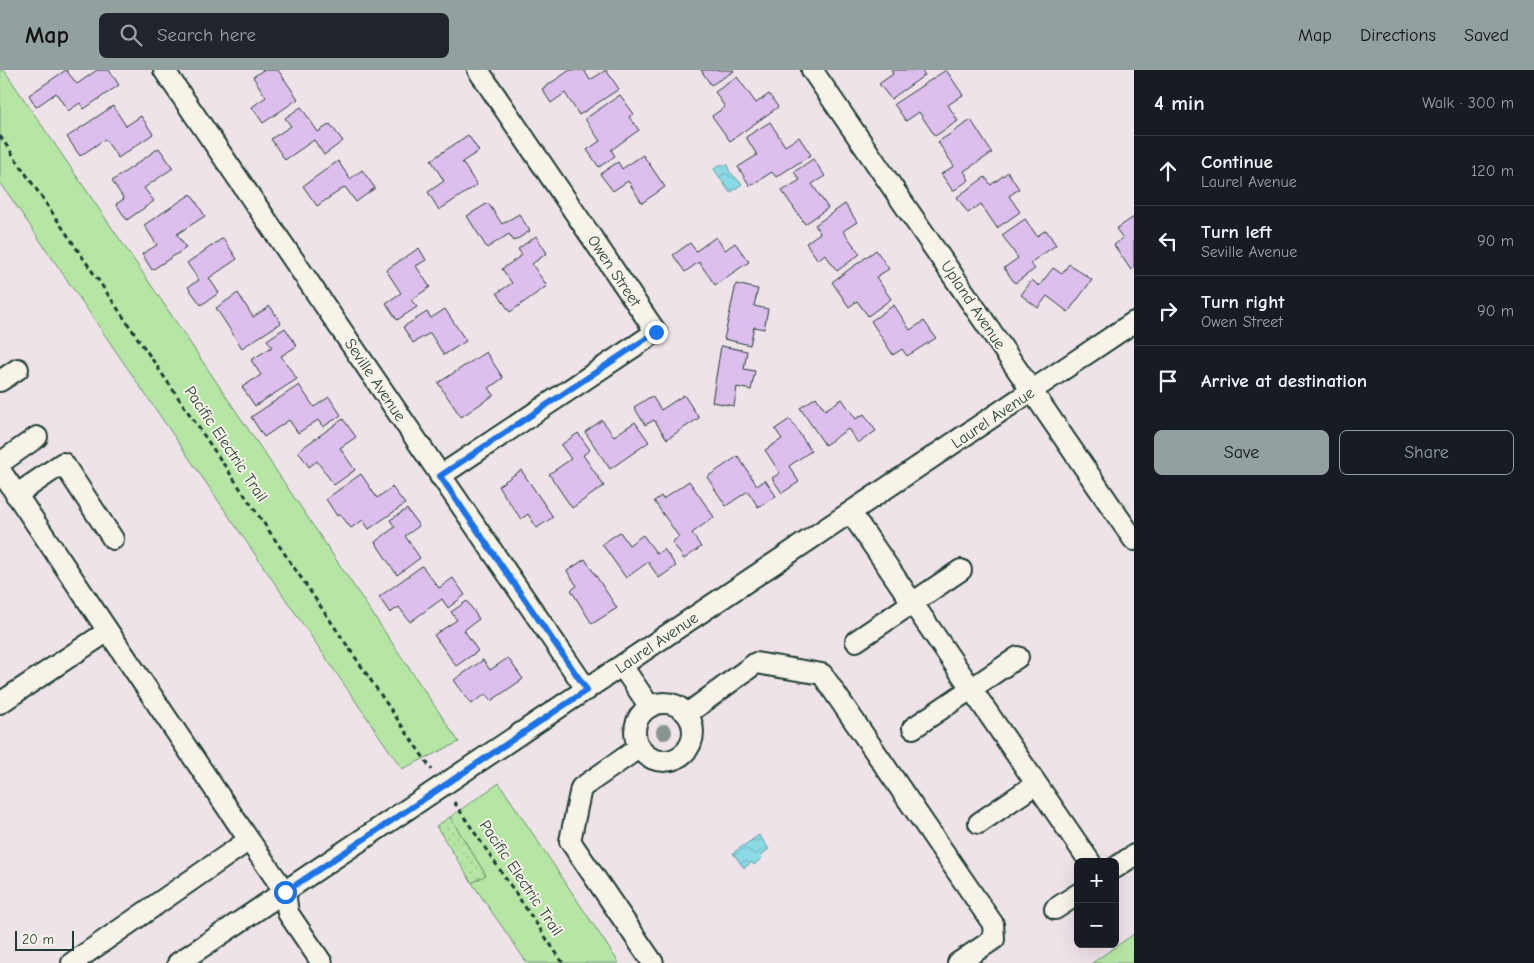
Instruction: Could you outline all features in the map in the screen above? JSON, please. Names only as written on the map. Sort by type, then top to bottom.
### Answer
[{"type":"street","name":"Seville Avenue","points":[[164,70],[587,690]]},
{"type":"street","name":"Owen Street","points":[[440,476],[656,332],[478,70]]},
{"type":"street","name":"Upland Avenue","points":[[812,70],[1134,540]]},
{"type":"street","name":"Laurel Avenue","points":[[178,963],[1134,322]]},
{"type":"street","points":[[0,381],[18,369]]},
{"type":"street","points":[[0,463],[37,437]]},
{"type":"street","points":[[16,494],[63,463],[113,539]]},
{"type":"street","points":[[0,470],[285,892],[288,913],[322,963]]},
{"type":"street","points":[[851,513],[1087,858]]},
{"type":"street","points":[[856,641],[961,570]]},
{"type":"street","points":[[0,703],[108,631]]},
{"type":"street","points":[[913,728],[1018,657]]},
{"type":"street","points":[[687,714],[756,663],[822,674],[993,924],[994,938],[958,963]]},
{"type":"street","points":[[622,666],[650,707]]},
{"type":"street","points":[[665,703],[673,704],[687,714],[693,731],[692,740],[688,749],[681,756],[673,760],[664,761],[646,755],[636,739],[635,730],[642,713],[650,707],[665,703]]},
{"type":"street","points":[[640,747],[581,788],[570,841],[653,963]]},
{"type":"street","points":[[979,823],[1036,784]]},
{"type":"street","points":[[72,963],[249,840]]},
{"type":"street","points":[[1119,865],[1134,855]]},
{"type":"street","points":[[1055,909],[1074,897]]},
{"type":"path","name":"Pacific Electric Trail","points":[[0,136],[430,766]]},
{"type":"path","name":"Pacific Electric Trail","points":[[458,808],[563,963]]},
{"type":"green space","points":[[0,70],[4,70],[149,282],[459,742],[402,769],[0,182]]},
{"type":"green space","points":[[499,783],[619,963],[527,963],[472,883],[486,875],[450,817]]},
{"type":"green space","points":[[450,817],[486,875],[472,883],[436,826]]},
{"type":"green space","points":[[1134,934],[1134,963],[1092,963],[1114,948],[1119,948],[1119,944]]},
{"type":"water","points":[[719,165],[728,165],[729,171],[742,184],[730,193],[714,169]]},
{"type":"water","points":[[759,835],[769,849],[761,855],[762,858],[754,865],[752,862],[744,868],[733,853]]},
{"type":"building","points":[[66,70],[77,84],[97,70],[109,70],[119,85],[84,109],[80,103],[68,111],[56,93],[36,107],[29,95]]},
{"type":"building","points":[[263,70],[278,70],[298,99],[263,123],[252,107],[266,97],[253,77]]},
{"type":"building","points":[[570,70],[584,70],[590,80],[606,70],[619,89],[579,115],[565,93],[551,103],[542,89]]},
{"type":"building","points":[[701,70],[733,70],[734,71],[711,85]]},
{"type":"building","points":[[891,70],[921,70],[925,75],[891,99],[879,84],[893,74]]},
{"type":"building","points":[[946,70],[963,95],[948,105],[958,121],[935,136],[919,112],[906,121],[894,104]]},
{"type":"building","points":[[737,77],[756,103],[769,94],[778,107],[730,141],[712,116],[725,107],[715,92]]},
{"type":"building","points":[[620,95],[634,114],[629,117],[639,130],[611,150],[615,156],[599,167],[587,150],[600,141],[585,119]]},
{"type":"building","points":[[113,106],[126,126],[141,116],[153,134],[118,158],[105,139],[80,156],[67,137]]},
{"type":"building","points":[[301,107],[318,132],[330,124],[343,141],[324,155],[314,140],[285,160],[271,139],[291,126],[285,118]]},
{"type":"building","points":[[971,120],[992,153],[964,171],[969,180],[953,191],[941,174],[954,166],[938,142]]},
{"type":"building","points":[[770,122],[785,146],[799,137],[811,155],[776,177],[772,172],[750,186],[738,167],[757,155],[746,137]]},
{"type":"building","points":[[468,135],[479,151],[462,162],[477,185],[439,210],[428,192],[444,181],[431,160]]},
{"type":"building","points":[[159,148],[173,168],[144,188],[154,201],[127,220],[116,204],[124,199],[112,181]]},
{"type":"building","points":[[643,155],[665,187],[642,203],[628,181],[613,191],[600,174],[618,162],[622,169]]},
{"type":"building","points":[[813,159],[825,176],[812,184],[828,208],[805,224],[782,191],[800,180],[794,172]]},
{"type":"building","points":[[338,161],[350,179],[362,170],[375,188],[356,202],[345,187],[317,206],[303,186]]},
{"type":"building","points":[[1008,172],[1019,189],[1009,196],[1020,212],[997,228],[981,204],[968,213],[957,197],[985,177],[991,185]]},
{"type":"building","points":[[191,194],[205,216],[177,234],[186,248],[152,270],[142,254],[157,245],[144,225]]},
{"type":"building","points":[[488,203],[502,224],[519,214],[530,231],[514,241],[509,234],[487,248],[467,216]]},
{"type":"building","points":[[845,204],[857,222],[843,231],[860,254],[837,271],[825,254],[818,260],[806,243],[820,233],[815,225]]},
{"type":"building","points":[[1134,217],[1134,268],[1131,270],[1114,245],[1123,238],[1116,229]]},
{"type":"building","points":[[1025,219],[1037,236],[1046,230],[1056,245],[1030,263],[1035,269],[1015,283],[1004,268],[1018,258],[1002,235]]},
{"type":"building","points":[[536,236],[547,253],[532,264],[547,286],[510,312],[497,293],[512,283],[502,269],[522,255],[518,249]]},
{"type":"building","points":[[716,237],[725,250],[735,243],[749,262],[715,285],[699,262],[685,272],[673,255],[690,243],[696,251]]},
{"type":"building","points":[[223,238],[237,259],[209,278],[219,293],[201,305],[188,287],[199,280],[187,263]]},
{"type":"building","points":[[419,248],[426,260],[416,266],[430,287],[411,300],[417,307],[397,320],[386,303],[401,293],[386,270]]},
{"type":"building","points":[[876,250],[889,269],[876,277],[891,299],[868,316],[857,301],[849,307],[832,282]]},
{"type":"building","points":[[1069,264],[1092,280],[1068,312],[1047,296],[1038,308],[1021,295],[1032,280],[1039,286],[1053,268],[1062,274]]},
{"type":"building","points":[[736,284],[758,289],[754,306],[768,309],[764,329],[754,327],[750,345],[724,339]]},
{"type":"building","points":[[238,293],[253,317],[270,306],[281,323],[242,348],[216,308]]},
{"type":"building","points":[[894,305],[910,330],[924,321],[936,338],[907,356],[902,349],[893,355],[871,321]]},
{"type":"building","points":[[445,309],[466,341],[444,355],[430,333],[413,343],[403,327],[427,312],[431,318]]},
{"type":"building","points":[[285,328],[297,346],[281,356],[297,379],[255,406],[242,387],[261,375],[251,360],[272,347],[267,340]]},
{"type":"building","points":[[721,346],[747,351],[744,369],[755,371],[751,390],[737,387],[734,406],[712,402]]},
{"type":"building","points":[[486,352],[503,378],[489,388],[494,395],[461,417],[438,383]]},
{"type":"building","points":[[299,385],[314,407],[329,397],[341,415],[323,427],[318,420],[298,433],[289,420],[264,437],[251,417]]},
{"type":"building","points":[[684,395],[699,418],[667,439],[654,420],[645,425],[634,407],[652,396],[661,410]]},
{"type":"building","points":[[816,397],[825,410],[842,399],[856,419],[864,414],[876,431],[858,443],[848,429],[825,445],[800,408]]},
{"type":"building","points":[[343,419],[356,437],[340,448],[355,470],[334,485],[317,461],[309,467],[298,451]]},
{"type":"building","points":[[790,419],[811,451],[789,466],[799,482],[782,493],[772,478],[780,473],[765,450],[782,439],[775,429]]},
{"type":"building","points":[[602,420],[614,436],[635,422],[649,442],[610,469],[585,432]]},
{"type":"building","points":[[578,433],[590,450],[583,455],[604,486],[572,508],[549,474],[571,459],[561,445]]},
{"type":"building","points":[[738,456],[757,486],[765,480],[776,496],[758,507],[748,491],[726,506],[707,477]]},
{"type":"building","points":[[521,470],[553,517],[537,528],[528,514],[521,519],[498,486]]},
{"type":"building","points":[[361,474],[377,498],[392,487],[405,504],[369,529],[363,520],[351,528],[340,514],[337,516],[326,499]]},
{"type":"building","points":[[689,481],[714,517],[692,533],[701,547],[684,559],[672,542],[679,537],[654,501],[661,496],[663,499]]},
{"type":"building","points":[[407,509],[419,526],[405,536],[420,558],[397,575],[375,542],[395,527],[390,520]]},
{"type":"building","points":[[620,532],[629,545],[643,535],[657,554],[664,549],[676,566],[659,578],[648,562],[626,578],[602,544]]},
{"type":"building","points":[[585,559],[617,608],[592,624],[571,590],[577,586],[567,571]]},
{"type":"building","points":[[422,566],[439,588],[453,578],[465,595],[448,608],[442,599],[410,622],[399,607],[390,613],[379,597]]},
{"type":"building","points":[[467,601],[479,619],[464,630],[478,651],[456,666],[434,635],[457,620],[451,612]]},
{"type":"building","points":[[508,658],[523,679],[491,701],[486,694],[471,704],[454,680],[483,660],[490,670]]},
{"type":"route","points":[[285,892],[587,690],[440,476],[656,332]]}]
